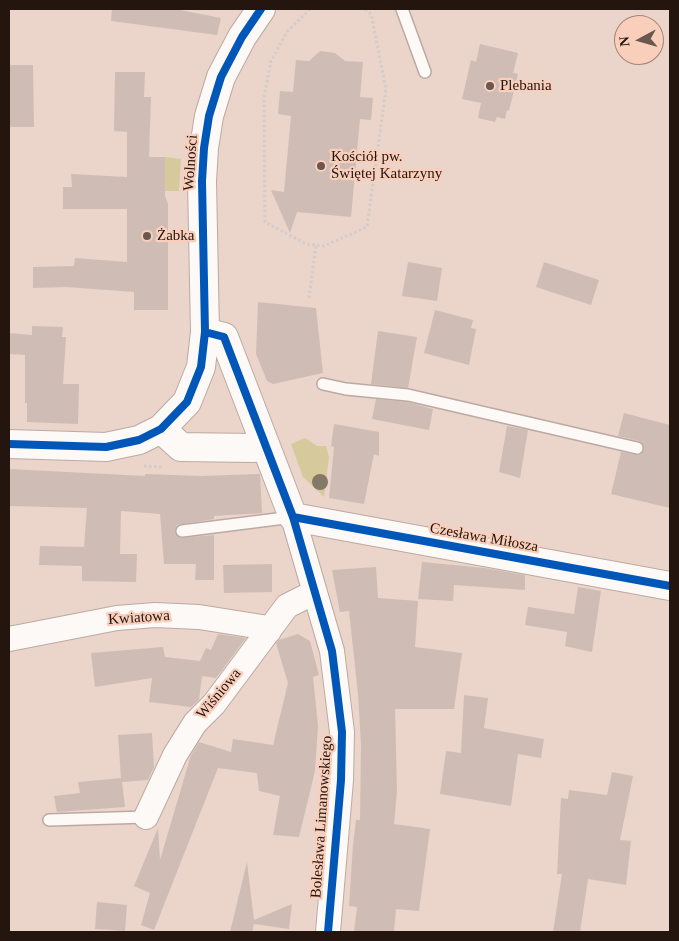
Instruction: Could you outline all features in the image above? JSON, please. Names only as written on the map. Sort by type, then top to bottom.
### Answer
[{"type":"street","name":"Wolności","points":[[161,429],[187,402],[201,367],[205,332],[202,181],[204,148],[209,116],[222,77],[242,37],[261,9]]},
{"type":"street","points":[[9,444],[106,447],[138,440],[161,429],[181,446],[254,448],[264,444],[224,337],[205,332]]},
{"type":"street","name":"Bolesława Limanowskiego","points":[[264,444],[292,517],[332,652],[342,732],[341,780],[328,932]]},
{"type":"street","name":"Czesława Miłosza","points":[[292,517],[670,586]]},
{"type":"street","name":"Wiśniowa","points":[[146,817],[183,741],[287,606],[315,592]]},
{"type":"street","name":"Kwiatowa","points":[[9,639],[117,618],[155,615],[199,617],[262,627],[269,631]]},
{"type":"lane","points":[[402,9],[425,72]]},
{"type":"lane","points":[[323,384],[346,389],[408,395],[637,448]]},
{"type":"lane","points":[[182,531],[292,517]]},
{"type":"lane","points":[[49,820],[146,817]]},
{"type":"path","points":[[310,9],[287,32],[271,61],[264,98],[265,222],[306,244],[324,246],[367,227],[386,89],[371,14],[365,9]]},
{"type":"path","points":[[309,298],[316,245]]},
{"type":"path","points":[[138,466],[168,467]]},
{"type":"shaded area","points":[[165,157],[181,159],[179,191],[165,191]]},
{"type":"shaded area","points":[[305,438],[317,446],[326,446],[329,457],[324,497],[303,477],[291,444]]},
{"type":"building","points":[[112,9],[175,9],[221,18],[217,35],[111,21]]},
{"type":"building","name":"Plebania","points":[[480,44],[518,53],[513,73],[518,74],[509,111],[507,110],[505,119],[497,117],[495,122],[478,118],[481,103],[462,99],[471,60],[476,62]]},
{"type":"building","name":"Kościół pw. Świętej Katarzyny","points":[[320,51],[335,53],[345,61],[363,62],[360,97],[373,98],[371,120],[360,119],[351,217],[297,212],[290,233],[271,190],[284,192],[291,116],[278,114],[280,91],[293,92],[296,60],[309,61]]},
{"type":"building","points":[[9,65],[33,65],[34,127],[9,127]]},
{"type":"building","points":[[115,72],[145,72],[144,97],[151,97],[149,157],[165,157],[165,196],[168,204],[168,310],[134,310],[134,292],[66,287],[33,288],[33,267],[74,266],[75,258],[127,262],[127,209],[63,209],[63,187],[72,187],[71,174],[127,177],[127,132],[114,131]]},
{"type":"building","points":[[408,262],[442,268],[437,301],[402,296]]},
{"type":"building","points":[[544,262],[599,280],[591,305],[536,287]]},
{"type":"building","points":[[258,302],[316,308],[323,373],[273,384],[267,381],[256,354]]},
{"type":"building","points":[[435,310],[473,320],[471,328],[476,329],[469,365],[424,353]]},
{"type":"building","points":[[32,326],[63,327],[62,337],[66,337],[63,384],[79,384],[78,424],[27,422],[25,355],[9,354],[9,333],[32,335]]},
{"type":"building","points":[[378,331],[417,337],[408,388],[371,384]]},
{"type":"building","points":[[376,399],[407,402],[433,409],[429,430],[372,419]]},
{"type":"building","points":[[624,413],[670,425],[670,508],[611,494],[621,452],[639,455],[644,449],[639,441],[618,436]]},
{"type":"building","points":[[334,424],[379,432],[379,456],[374,454],[364,504],[329,498],[334,447],[331,446]]},
{"type":"building","points":[[507,426],[528,430],[520,478],[499,472]]},
{"type":"building","points":[[9,469],[145,476],[145,474],[201,476],[260,474],[262,513],[214,516],[214,519],[177,525],[175,532],[180,538],[214,535],[214,580],[195,580],[196,564],[164,564],[160,514],[121,511],[120,554],[137,554],[136,582],[82,581],[82,566],[39,565],[40,546],[84,547],[87,508],[9,506]]},
{"type":"building","points":[[422,562],[485,568],[525,575],[525,590],[454,585],[453,601],[418,599]]},
{"type":"building","points":[[272,564],[272,592],[224,593],[223,565]]},
{"type":"building","points":[[376,567],[378,598],[418,601],[415,647],[462,653],[454,709],[395,709],[397,791],[394,824],[430,829],[419,911],[396,909],[394,932],[354,932],[357,907],[349,906],[356,820],[360,820],[361,745],[358,694],[349,611],[340,612],[332,570]]},
{"type":"building","points":[[578,587],[601,591],[592,652],[565,646],[567,632],[525,625],[528,607],[574,614]]},
{"type":"building","points":[[218,634],[246,638],[216,678],[202,676],[199,700],[191,707],[149,702],[152,678],[95,687],[91,653],[163,647],[165,657],[200,661],[206,648],[211,650]]},
{"type":"building","points":[[298,634],[310,641],[319,675],[313,677],[318,726],[315,771],[299,837],[273,835],[280,796],[259,791],[257,773],[218,768],[154,930],[141,925],[150,893],[134,886],[158,828],[160,860],[191,755],[199,742],[231,752],[233,739],[273,745],[288,683],[276,643],[279,640]]},
{"type":"building","points":[[464,695],[488,698],[484,728],[544,739],[541,758],[518,754],[511,806],[440,794],[446,751],[461,753]]},
{"type":"building","points":[[152,733],[154,767],[148,780],[122,782],[125,807],[57,812],[54,796],[80,793],[78,782],[121,778],[118,735]]},
{"type":"building","points":[[612,772],[633,776],[620,840],[631,841],[626,885],[588,879],[580,932],[553,932],[562,874],[557,874],[561,798],[568,799],[569,790],[607,795]]},
{"type":"building","points":[[247,862],[254,920],[292,904],[289,929],[254,924],[252,932],[230,932]]},
{"type":"building","points":[[97,902],[127,905],[125,931],[95,929]]},
{"type":"cycle path","points":[[9,444],[106,447],[139,440],[161,429],[187,402],[201,367],[205,332],[202,181],[204,148],[209,116],[221,77],[242,37],[261,9]]},
{"type":"cycle path","points":[[205,332],[224,337],[293,517],[332,651],[342,732],[341,780],[328,932]]},
{"type":"cycle path","points":[[293,517],[670,586]]},
{"type":"place","name":"Plebania","points":[[490,86]]},
{"type":"place","name":"Kościół pw. Świętej Katarzyny","points":[[321,166]]},
{"type":"place","name":"Żabka","points":[[147,236]]}]
